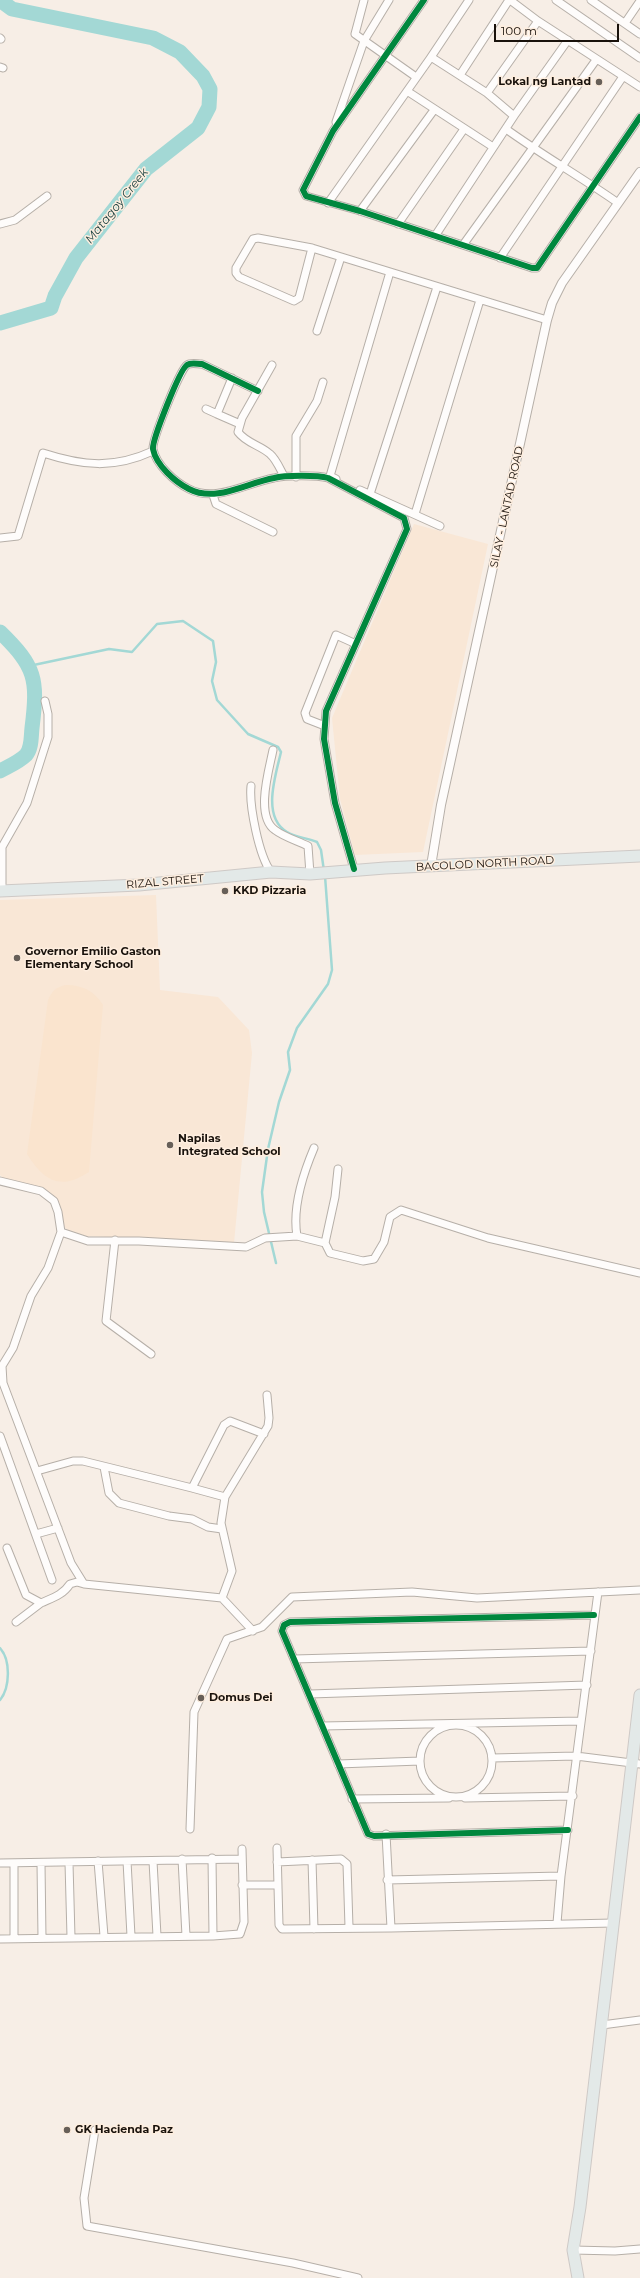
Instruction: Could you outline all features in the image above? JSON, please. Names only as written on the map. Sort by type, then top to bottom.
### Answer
[{"type":"main road","name":"BACOLOD NORTH ROAD","points":[[330,872],[354,869],[640,856]]},
{"type":"main road","name":"RIZAL STREET","points":[[1,891],[140,885],[272,872],[313,874],[330,872]]},
{"type":"main road","points":[[578,2278],[574,2250],[602,2026],[613,1923],[637,1764],[640,1695]]},
{"type":"street","points":[[364,0],[355,33],[364,41],[416,77]]},
{"type":"street","points":[[333,131],[364,41],[389,0]]},
{"type":"street","points":[[424,0],[333,131],[303,190],[306,196],[360,211],[532,268],[541,265],[640,117]]},
{"type":"street","points":[[328,203],[431,57],[469,0]]},
{"type":"street","points":[[460,75],[510,0],[538,21],[622,78],[640,88]]},
{"type":"street","points":[[556,0],[640,58]]},
{"type":"street","points":[[591,0],[640,34]]},
{"type":"street","points":[[625,23],[640,1]]},
{"type":"street","points":[[487,93],[538,21]]},
{"type":"street","points":[[435,236],[514,116],[568,40]]},
{"type":"street","points":[[431,57],[487,93],[514,116]]},
{"type":"street","points":[[463,245],[596,60]]},
{"type":"street","points":[[500,258],[622,78]]},
{"type":"street","points":[[407,91],[493,147]]},
{"type":"street","points":[[360,211],[434,110]]},
{"type":"street","points":[[398,224],[464,129]]},
{"type":"street","points":[[506,129],[532,149],[594,186],[618,203]]},
{"type":"street","name":"SILAY - LANTAD ROAD","points":[[431,866],[441,805],[547,320],[552,303],[562,283],[640,172]]},
{"type":"street","points":[[0,224],[15,220],[47,196]]},
{"type":"street","points":[[312,248],[299,298],[294,301],[246,280],[236,273],[236,268],[253,239],[256,238],[312,248],[547,320]]},
{"type":"street","points":[[317,331],[341,257]]},
{"type":"street","points":[[390,272],[330,476],[440,526]]},
{"type":"street","points":[[370,494],[437,287]]},
{"type":"street","points":[[415,514],[480,300]]},
{"type":"street","points":[[258,391],[202,364],[187,365],[183,369],[158,425],[153,451],[160,464],[178,483],[198,493],[213,495],[284,476],[320,476],[328,478],[404,518],[407,522],[407,529],[326,711],[324,739],[335,803],[354,869]]},
{"type":"street","points":[[272,366],[240,424],[238,432],[244,439],[269,453],[284,476]]},
{"type":"street","points":[[216,414],[232,378]]},
{"type":"street","points":[[296,477],[296,436],[317,401],[323,382]]},
{"type":"street","points":[[206,409],[240,424]]},
{"type":"street","points":[[0,538],[18,536],[43,453],[85,464],[124,462],[153,451]]},
{"type":"street","points":[[213,495],[216,504],[273,532]]},
{"type":"street","points":[[325,726],[307,719],[305,713],[336,635],[356,644]]},
{"type":"street","points":[[1,891],[2,847],[27,803],[48,737],[48,714],[45,701]]},
{"type":"street","points":[[273,750],[264,798],[266,819],[274,830],[308,846],[313,874]]},
{"type":"street","points":[[251,786],[250,798],[254,819],[265,864],[272,872]]},
{"type":"street","points":[[298,1236],[295,1222],[304,1174],[314,1148]]},
{"type":"street","points":[[338,1169],[335,1197],[325,1243],[330,1252],[363,1261],[374,1259],[384,1242],[390,1217],[401,1210],[488,1238],[640,1273]]},
{"type":"street","points":[[0,1181],[41,1191],[54,1201],[58,1212],[61,1232],[48,1268],[31,1296],[13,1348],[2,1366],[1,1380],[71,1563],[84,1584]]},
{"type":"street","points":[[61,1232],[88,1241],[115,1240],[246,1247],[265,1238],[298,1236],[325,1243]]},
{"type":"street","points":[[115,1240],[114,1262],[105,1317],[106,1321],[151,1354]]},
{"type":"street","points":[[222,1598],[232,1571],[222,1528],[222,1515],[225,1497],[238,1472],[264,1434],[269,1418],[267,1395]]},
{"type":"street","points":[[192,1488],[227,1422],[243,1424],[264,1434]]},
{"type":"street","points":[[0,1436],[52,1580]]},
{"type":"street","points":[[37,1471],[73,1461],[83,1461],[225,1497]]},
{"type":"street","points":[[104,1467],[109,1493],[119,1503],[164,1515],[192,1519],[208,1527],[222,1528]]},
{"type":"street","points":[[36,1534],[58,1528]]},
{"type":"street","points":[[7,1548],[26,1595],[41,1603]]},
{"type":"street","points":[[16,1622],[41,1603],[57,1596],[67,1589],[70,1584],[77,1582],[84,1584],[222,1598],[252,1631]]},
{"type":"street","points":[[190,1829],[194,1712],[225,1642],[230,1638],[262,1627],[272,1620],[295,1596],[412,1592],[477,1598],[640,1590]]},
{"type":"street","points":[[557,1923],[561,1876],[573,1796],[576,1756],[587,1685],[594,1615],[598,1592]]},
{"type":"street","points":[[568,1830],[386,1834],[374,1836],[368,1834],[352,1799],[310,1694],[282,1631],[284,1625],[290,1622],[594,1615]]},
{"type":"street","points":[[294,1659],[591,1651]]},
{"type":"street","points":[[310,1694],[587,1685]]},
{"type":"street","points":[[322,1726],[581,1721]]},
{"type":"street","points":[[452,1724],[474,1729],[483,1737],[489,1746],[492,1758],[489,1774],[480,1788],[469,1795],[457,1798],[445,1796],[434,1790],[425,1781],[420,1769],[423,1745],[430,1735],[440,1728],[452,1724]]},
{"type":"street","points":[[492,1758],[576,1756],[637,1764]]},
{"type":"street","points":[[338,1764],[420,1761]]},
{"type":"street","points":[[352,1799],[573,1796]]},
{"type":"street","points":[[386,1834],[389,1928]]},
{"type":"street","points":[[277,1848],[279,1925],[282,1929],[613,1923]]},
{"type":"street","points":[[0,1939],[104,1936],[213,1936],[240,1934],[243,1929],[242,1849]]},
{"type":"street","points":[[0,1864],[153,1861],[212,1858],[242,1859]]},
{"type":"street","points":[[212,1858],[213,1936]]},
{"type":"street","points":[[182,1859],[186,1936]]},
{"type":"street","points":[[312,1860],[314,1929]]},
{"type":"street","points":[[277,1862],[345,1860],[347,1864],[349,1927]]},
{"type":"street","points":[[98,1861],[104,1936]]},
{"type":"street","points":[[127,1861],[131,1936]]},
{"type":"street","points":[[153,1861],[157,1936]]},
{"type":"street","points":[[41,1863],[42,1938]]},
{"type":"street","points":[[69,1863],[71,1937]]},
{"type":"street","points":[[14,1864],[14,1939]]},
{"type":"street","points":[[387,1880],[561,1876]]},
{"type":"street","points":[[242,1885],[277,1885]]},
{"type":"street","points":[[602,2026],[640,2020]]},
{"type":"street","points":[[95,2130],[84,2198],[87,2226],[293,2263],[358,2278]]},
{"type":"street","points":[[574,2250],[615,2251],[640,2249]]},
{"type":"shaded area","points":[[414,524],[488,544],[423,852],[355,855],[340,799],[332,718]]},
{"type":"shaded area","points":[[156,895],[160,990],[218,997],[249,1030],[252,1053],[234,1243],[86,1236],[69,1231],[63,1226],[59,1202],[46,1190],[6,1181],[0,1175],[0,900]]},
{"type":"shaded area","points":[[66,985],[78,986],[88,990],[100,1000],[103,1005],[89,1172],[79,1178],[61,1182],[46,1177],[27,1154],[48,1000],[55,990]]},
{"type":"waterway","name":"Matagoy Creek","points":[[0,0],[12,9],[153,38],[180,52],[203,76],[210,89],[209,107],[198,128],[146,169],[76,258],[55,296],[51,308],[0,323]]},
{"type":"waterway","points":[[29,666],[109,649],[132,652],[157,624],[183,621],[213,641],[216,662],[212,681],[217,700],[248,734],[278,747],[281,752],[272,795],[274,816],[279,825],[287,832],[317,842],[321,850],[324,871]]},
{"type":"waterway","name":"Matagoy Creek","points":[[0,632],[12,644],[28,665],[32,675],[35,697],[31,742],[28,752],[20,760],[0,771]]},
{"type":"waterway","points":[[276,1263],[264,1212],[262,1192],[268,1149],[279,1102],[290,1070],[288,1052],[297,1028],[328,984],[332,970],[325,876]]},
{"type":"waterway","name":"Matagoy Creek","points":[[0,1648],[4,1653],[8,1674],[6,1688],[0,1700]]},
{"type":"cycle path","points":[[424,0],[333,131],[303,190],[306,196],[360,211],[532,268],[537,268],[640,117]]},
{"type":"cycle path","points":[[258,391],[202,364],[192,363],[187,365],[183,369],[173,391],[161,420],[154,443],[153,449],[162,467],[172,477],[189,489],[199,493],[210,494],[231,491],[263,480],[279,477],[309,476],[328,478],[404,518],[407,529],[326,711],[324,739],[335,803],[354,869]]},
{"type":"cycle path","points":[[568,1830],[374,1836],[368,1834],[282,1631],[284,1625],[290,1622],[594,1615]]},
{"type":"place","name":"Lokal ng Lantad","points":[[599,82]]},
{"type":"place","name":"KKD Pizzaria","points":[[225,891]]},
{"type":"place","name":"Governor Emilio Gaston Elementary School","points":[[17,958]]},
{"type":"place","name":"Napilas Integrated School","points":[[170,1145]]},
{"type":"place","name":"Domus Dei","points":[[201,1698]]},
{"type":"place","name":"GK Hacienda Paz","points":[[67,2130]]}]
